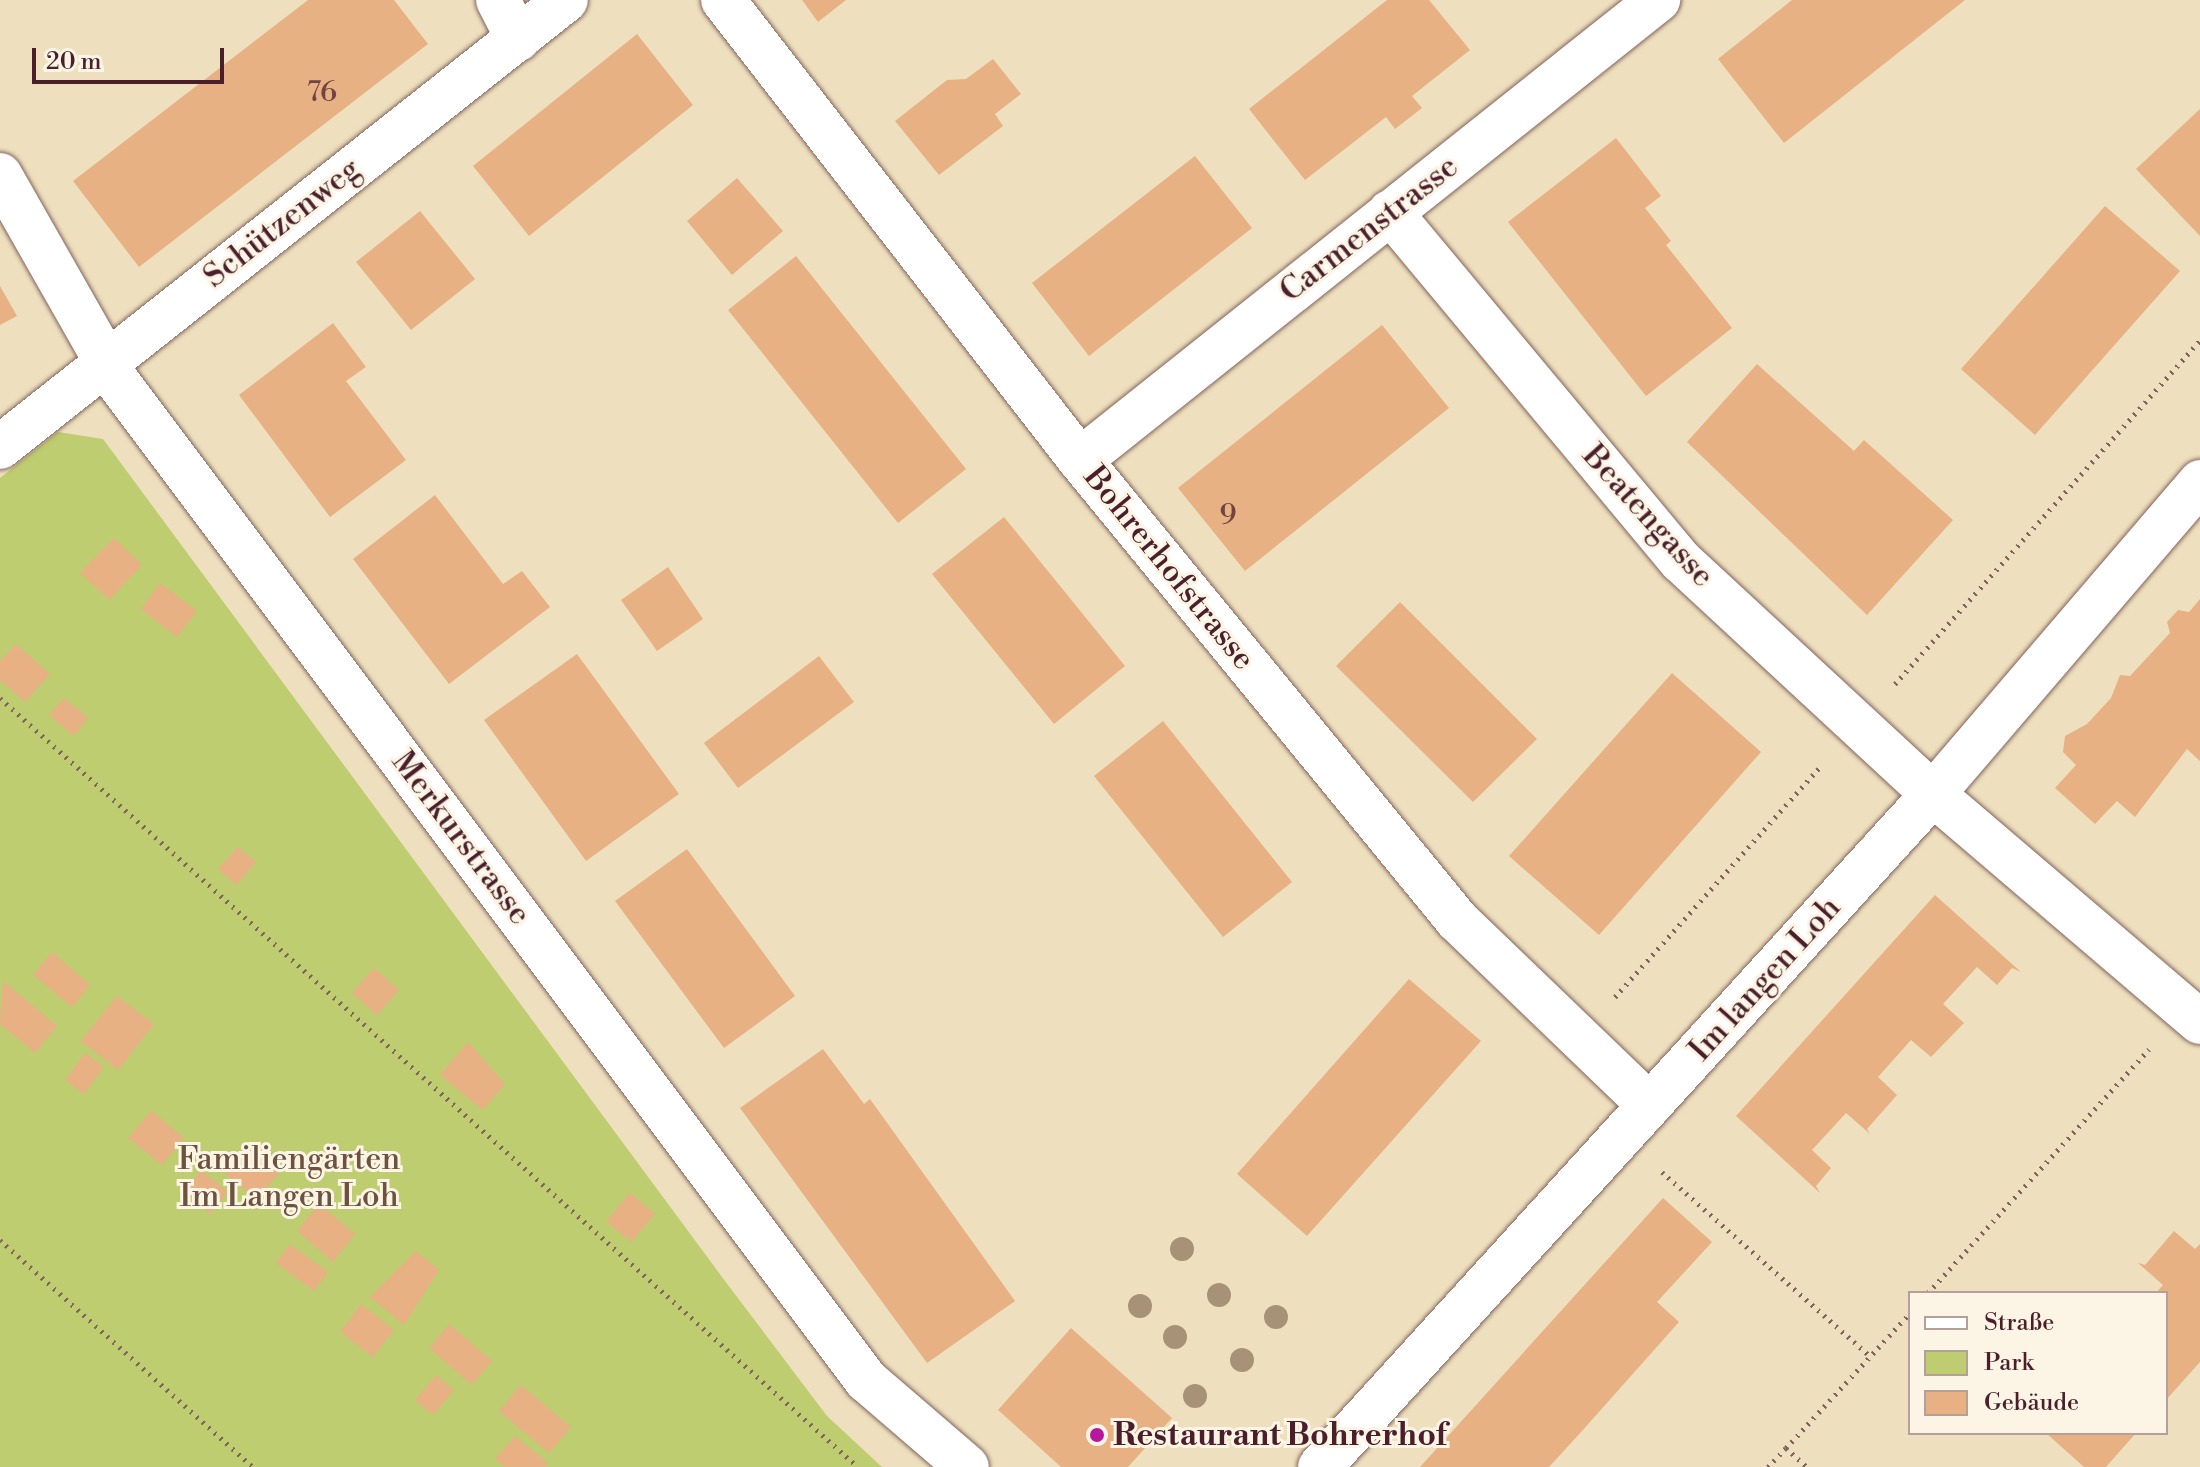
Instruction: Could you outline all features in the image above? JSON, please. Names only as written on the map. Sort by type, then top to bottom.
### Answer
[{"type":"street","points":[[498,0],[518,39]]},
{"type":"street","name":"Schützenweg","points":[[0,447],[103,362],[566,0]]},
{"type":"street","name":"Bohrerhofstrasse","points":[[723,0],[1080,460],[1457,920],[1635,1121]]},
{"type":"street","name":"Carmenstrasse","points":[[1080,460],[1658,0]]},
{"type":"street","name":"Merkurstrasse","points":[[0,175],[103,362],[866,1380],[967,1467]]},
{"type":"street","name":"Beatengasse","points":[[1390,212],[1681,561],[1933,794],[2193,1016]]},
{"type":"street","name":"Im langen Loh","points":[[1320,1467],[1933,794],[2200,482]]},
{"type":"path","points":[[0,698],[858,1467]]},
{"type":"path","points":[[1930,1291],[2193,1016]]},
{"type":"path","points":[[1635,1121],[1871,1357]]},
{"type":"path","points":[[0,1240],[253,1467]]},
{"type":"path","points":[[1768,1467],[1908,1315]]},
{"type":"path","points":[[1786,1448],[1807,1467]]},
{"type":"green space","name":"Familiengärten Im Langen Loh","points":[[58,432],[103,439],[827,1416],[882,1467],[0,1467],[0,478]]},
{"type":"building","points":[[308,0],[394,0],[428,44],[139,267],[73,181]]},
{"type":"building","points":[[802,0],[846,0],[818,22]]},
{"type":"building","points":[[1387,0],[1429,0],[1470,50],[1412,96],[1422,108],[1395,129],[1386,117],[1305,180],[1249,109]]},
{"type":"building","points":[[1792,0],[1965,0],[1784,143],[1718,59]]},
{"type":"building","points":[[637,34],[693,105],[529,236],[473,166]]},
{"type":"building","points":[[993,59],[1021,94],[995,114],[1003,126],[939,175],[895,121],[947,80],[966,79]]},
{"type":"building","points":[[2200,109],[2200,236],[2136,169]]},
{"type":"building","points":[[1616,138],[1661,196],[1645,208],[1671,241],[1666,245],[1732,328],[1646,396],[1508,222]]},
{"type":"building","points":[[1195,156],[1252,228],[1089,356],[1032,283]]},
{"type":"building","points":[[737,178],[783,231],[732,275],[687,221]]},
{"type":"building","points":[[2105,206],[2180,271],[2035,435],[1961,369]]},
{"type":"building","points":[[420,211],[475,279],[411,330],[356,262]]},
{"type":"building","points":[[796,256],[966,469],[898,523],[728,310]]},
{"type":"building","points":[[0,286],[17,316],[0,325]]},
{"type":"building","points":[[333,323],[366,367],[346,381],[406,460],[330,517],[239,395]]},
{"type":"building","points":[[1382,325],[1449,408],[1245,571],[1178,488]]},
{"type":"building","points":[[1757,364],[1854,451],[1864,440],[1953,520],[1867,615],[1687,442]]},
{"type":"building","points":[[435,495],[503,584],[522,571],[550,607],[449,684],[353,559]]},
{"type":"building","points":[[1004,517],[1125,666],[1054,724],[932,574]]},
{"type":"building","points":[[114,538],[142,565],[109,600],[80,573]]},
{"type":"building","points":[[668,567],[703,619],[657,651],[621,600]]},
{"type":"building","points":[[160,583],[197,611],[177,637],[141,609]]},
{"type":"building","points":[[2200,599],[2200,761],[2187,749],[2135,817],[2117,801],[2095,824],[2055,788],[2076,765],[2063,752],[2065,736],[2087,724],[2111,698],[2120,675],[2130,676],[2170,633],[2167,622],[2178,610],[2189,612]]},
{"type":"building","points":[[1400,602],[1537,739],[1473,802],[1336,666]]},
{"type":"building","points":[[16,644],[50,674],[25,702],[0,680],[0,661]]},
{"type":"building","points":[[577,654],[679,794],[586,861],[484,720]]},
{"type":"building","points":[[819,656],[854,702],[738,788],[704,743]]},
{"type":"building","points":[[1672,673],[1761,752],[1599,935],[1509,856]]},
{"type":"building","points":[[64,698],[88,718],[74,736],[49,715]]},
{"type":"building","points":[[1163,721],[1292,882],[1223,937],[1094,776]]},
{"type":"building","points":[[238,847],[256,862],[236,885],[218,869]]},
{"type":"building","points":[[687,849],[795,996],[724,1048],[615,901]]},
{"type":"building","points":[[1935,895],[2021,972],[2012,968],[1997,985],[1977,967],[1943,1004],[1964,1023],[1931,1057],[1911,1040],[1878,1077],[1897,1095],[1867,1129],[1870,1134],[1846,1113],[1812,1150],[1831,1168],[1816,1186],[1820,1193],[1736,1116]]},
{"type":"building","points":[[52,952],[90,985],[72,1007],[33,975]]},
{"type":"building","points":[[374,968],[399,990],[377,1015],[352,993]]},
{"type":"building","points":[[1409,979],[1481,1041],[1307,1236],[1237,1174]]},
{"type":"building","points":[[3,981],[57,1026],[35,1053],[0,1024]]},
{"type":"building","points":[[117,996],[154,1024],[118,1070],[81,1041]]},
{"type":"building","points":[[468,1042],[505,1084],[483,1110],[440,1075]]},
{"type":"building","points":[[823,1049],[864,1104],[870,1099],[1015,1301],[927,1363],[740,1108]]},
{"type":"building","points":[[85,1053],[104,1067],[84,1094],[65,1080]]},
{"type":"building","points":[[151,1111],[184,1138],[162,1165],[128,1138]]},
{"type":"building","points":[[251,1143],[282,1170],[256,1199],[225,1173]]},
{"type":"building","points":[[201,1170],[228,1192],[210,1214],[183,1191]]},
{"type":"building","points":[[630,1193],[655,1214],[631,1242],[606,1221]]},
{"type":"building","points":[[1663,1198],[1712,1242],[1657,1302],[1679,1322],[1582,1431],[1549,1467],[1420,1467]]},
{"type":"building","points":[[319,1204],[355,1234],[333,1262],[297,1231]]},
{"type":"building","points":[[2174,1231],[2195,1249],[2200,1244],[2200,1362],[2168,1398],[2168,1291],[2158,1291],[2163,1285],[2138,1263],[2145,1265]]},
{"type":"building","points":[[290,1244],[328,1272],[314,1291],[276,1263]]},
{"type":"building","points":[[416,1251],[439,1270],[404,1325],[370,1297]]},
{"type":"building","points":[[361,1304],[394,1330],[373,1357],[340,1332]]},
{"type":"building","points":[[449,1324],[492,1361],[472,1385],[429,1348]]},
{"type":"building","points":[[1071,1328],[1172,1418],[1128,1467],[1061,1467],[998,1410]]},
{"type":"building","points":[[436,1375],[454,1390],[433,1415],[415,1400]]},
{"type":"building","points":[[521,1385],[571,1427],[549,1453],[499,1411]]},
{"type":"building","points":[[2048,1435],[2134,1435],[2106,1467],[2084,1467]]},
{"type":"building","points":[[515,1436],[548,1463],[545,1467],[505,1467],[495,1459]]},
{"type":"place","name":"Restaurant Bohrerhof","points":[[1097,1435]]}]
